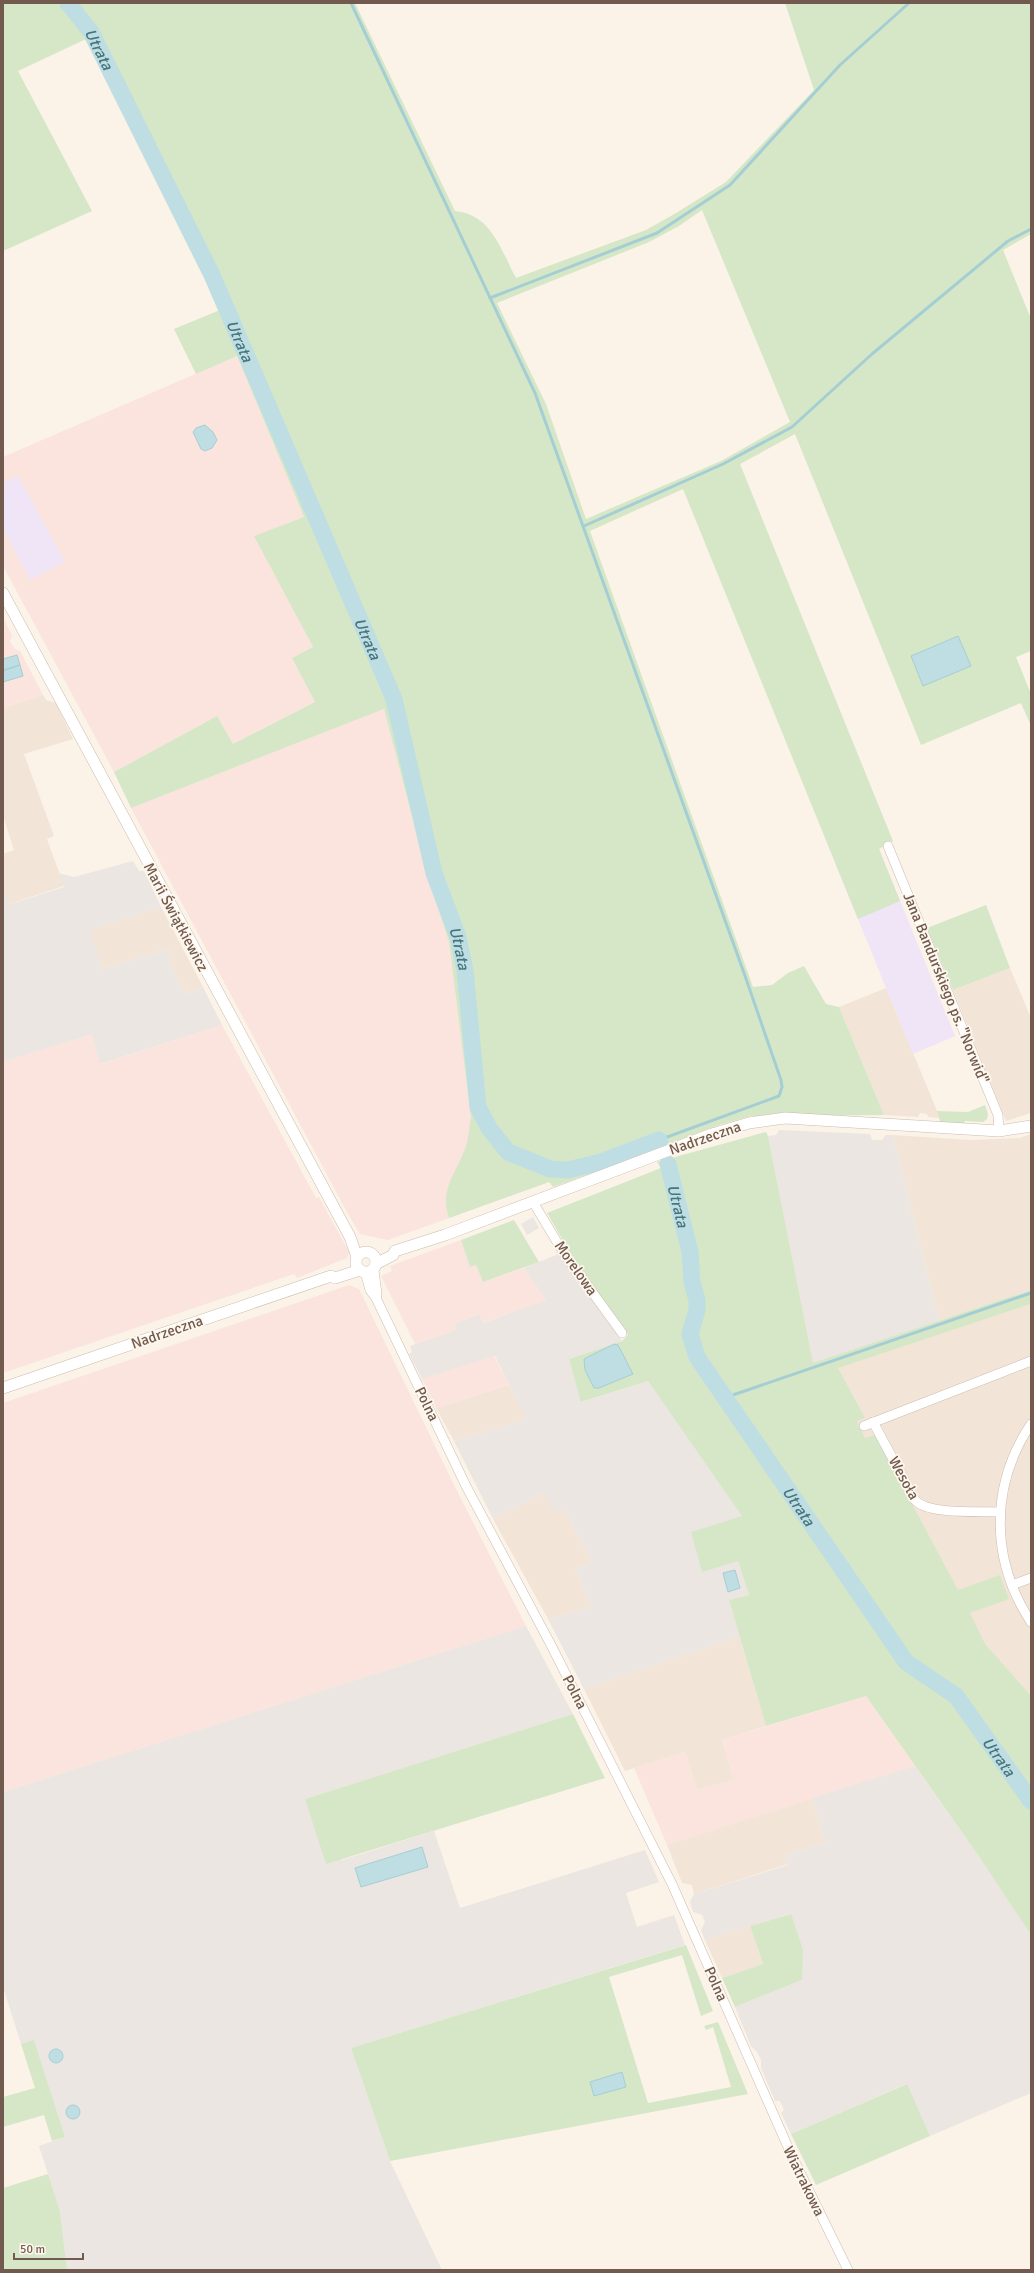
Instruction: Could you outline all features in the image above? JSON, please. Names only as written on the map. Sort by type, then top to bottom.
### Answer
[{"type":"street","name":"Marii Świątkiewicz","points":[[3,593],[352,1240],[358,1242],[366,1263]]},
{"type":"street","name":"Jana Bandurskiego ps. \"Norwid\"","points":[[888,846],[998,1115],[999,1131]]},
{"type":"street","name":"Nadrzeczna","points":[[3,1388],[331,1276],[335,1278],[366,1263],[392,1255],[395,1251],[445,1236],[712,1134],[762,1121],[797,1119],[999,1131],[1031,1126]]},
{"type":"street","name":"Morelowa","points":[[533,1202],[563,1252],[622,1333]]},
{"type":"street","name":"Polna","points":[[366,1263],[370,1290],[376,1298],[466,1486],[551,1645],[668,1877],[762,2092]]},
{"type":"street","points":[[864,1426],[1031,1361]]},
{"type":"street","name":"Wesoła","points":[[874,1422],[915,1500],[921,1506],[935,1509],[999,1512]]},
{"type":"street","points":[[1031,1424],[1010,1463],[999,1512],[1003,1553],[1012,1585],[1018,1601],[1031,1622]]},
{"type":"street","points":[[1012,1585],[1031,1578]]},
{"type":"street","name":"Wiatrakowa","points":[[762,2092],[848,2270]]},
{"type":"shaded area","points":[[237,356],[304,517],[255,536],[313,647],[292,658],[315,702],[233,744],[217,716],[114,772],[3,566],[3,457]]},
{"type":"shaded area","points":[[18,476],[65,562],[30,580],[3,528],[3,483]]},
{"type":"shaded area","points":[[3,618],[12,635],[10,641],[12,645],[15,649],[20,651],[43,695],[3,708]]},
{"type":"shaded area","points":[[43,695],[46,700],[56,703],[73,739],[24,754],[54,836],[47,839],[64,886],[9,904],[3,885],[3,854],[14,850],[3,816],[3,708]]},
{"type":"shaded area","points":[[384,709],[428,878],[449,942],[471,1118],[549,1182],[388,1240],[360,1234],[348,1214],[131,808]]},
{"type":"shaded area","points":[[879,849],[955,1036],[913,1054],[836,865]]},
{"type":"shaded area","points":[[133,861],[139,871],[144,871],[161,907],[90,930],[102,969],[168,949],[173,971],[186,994],[203,987],[222,1025],[100,1064],[92,1034],[3,1062],[3,885],[10,904],[64,887],[58,873],[74,877]]},
{"type":"shaded area","points":[[161,907],[203,987],[186,994],[173,971],[168,949],[102,969],[89,930]]},
{"type":"shaded area","points":[[1010,968],[1031,1018],[1031,1113],[1006,1121],[953,990]]},
{"type":"shaded area","points":[[886,988],[940,1118],[928,1117],[927,1114],[920,1113],[918,1117],[884,1115],[839,1007]]},
{"type":"shaded area","points":[[222,1025],[316,1198],[319,1197],[349,1252],[347,1258],[297,1278],[294,1274],[3,1373],[3,1062],[92,1034],[101,1064]]},
{"type":"shaded area","points":[[779,1130],[870,1134],[872,1140],[882,1140],[886,1135],[893,1135],[939,1321],[813,1364],[768,1136],[776,1135]]},
{"type":"shaded area","points":[[1031,1134],[1031,1290],[939,1321],[893,1135],[971,1140],[1020,1138]]},
{"type":"shaded area","points":[[533,1217],[539,1228],[527,1235],[521,1224]]},
{"type":"shaded area","points":[[461,1240],[470,1267],[476,1265],[483,1282],[524,1268],[546,1300],[482,1323],[479,1314],[454,1324],[456,1329],[450,1332],[415,1344],[381,1276],[392,1271],[390,1266]]},
{"type":"shaded area","points":[[561,1253],[622,1341],[569,1359],[582,1402],[648,1381],[743,1516],[691,1532],[738,1561],[749,1595],[729,1600],[740,1637],[584,1689],[548,1619],[591,1607],[575,1568],[592,1562],[563,1508],[553,1512],[544,1493],[493,1519],[454,1441],[526,1419],[495,1356],[422,1379],[409,1354],[412,1352],[410,1346],[450,1332],[456,1329],[454,1324],[479,1314],[483,1323],[546,1300],[524,1268]]},
{"type":"shaded area","points":[[349,1285],[359,1289],[455,1487],[526,1626],[3,1792],[3,1403]]},
{"type":"shaded area","points":[[1031,1304],[1031,1785],[919,1659],[838,1367]]},
{"type":"shaded area","points":[[494,1356],[509,1385],[436,1408],[422,1379]]},
{"type":"shaded area","points":[[509,1385],[527,1419],[454,1441],[436,1408]]},
{"type":"shaded area","points":[[544,1493],[563,1508],[592,1562],[575,1568],[591,1607],[548,1619],[493,1519]]},
{"type":"shaded area","points":[[526,1626],[573,1714],[305,1799],[342,1860],[434,1831],[460,1908],[645,1850],[659,1882],[626,1893],[637,1927],[674,1915],[685,1945],[351,2048],[390,2161],[442,2270],[67,2270],[60,2211],[39,2146],[65,2137],[34,2041],[21,2044],[3,1987],[3,1792]]},
{"type":"shaded area","points":[[740,1637],[766,1726],[722,1740],[734,1780],[697,1790],[685,1752],[625,1771],[584,1689]]},
{"type":"shaded area","points":[[866,1696],[915,1766],[667,1845],[634,1768],[685,1752],[697,1790],[734,1780],[722,1740]]},
{"type":"shaded area","points":[[915,1766],[978,1855],[1031,1935],[1031,2093],[930,2136],[906,2084],[791,2134],[781,2113],[784,2110],[780,2101],[775,2101],[761,2068],[761,2060],[757,2052],[751,2046],[735,2007],[802,1980],[790,1914],[705,1940],[701,1930],[705,1922],[702,1915],[693,1912],[690,1902],[694,1894],[788,1865],[785,1855],[825,1843],[812,1798]]},
{"type":"shaded area","points":[[812,1798],[825,1843],[785,1855],[788,1864],[694,1894],[692,1885],[682,1883],[667,1845]]},
{"type":"shaded area","points":[[750,1926],[763,1964],[722,1978],[705,1940]]},
{"type":"green space","points":[[3,3],[355,3],[455,211],[478,219],[486,226],[500,245],[516,278],[646,230],[726,182],[814,90],[785,3],[1031,3],[1031,234],[1003,250],[1031,319],[1031,651],[1016,657],[1031,694],[1031,726],[1021,703],[921,745],[795,434],[740,464],[893,841],[879,849],[900,901],[858,919],[683,489],[590,531],[753,987],[772,985],[788,973],[804,966],[826,1004],[839,1007],[884,1115],[751,1116],[719,1125],[637,1157],[553,1187],[549,1182],[449,1218],[446,1207],[446,1198],[450,1181],[466,1146],[471,1118],[449,942],[428,878],[384,709],[131,808],[114,772],[217,716],[233,744],[315,702],[292,658],[313,647],[254,536],[304,517],[237,356],[196,374],[174,329],[220,310],[86,39],[18,71],[92,211],[3,251]],"holes":[[[702,210],[790,422],[721,461],[586,519],[546,404],[497,303],[649,242],[679,226]]]},
{"type":"green space","points":[[986,905],[1010,968],[953,990],[927,928]]},
{"type":"green space","points":[[985,1105],[988,1114],[987,1119],[983,1122],[965,1121],[964,1125],[941,1124],[937,1111],[968,1112]]},
{"type":"green space","points":[[766,1132],[813,1363],[1031,1290],[1031,1304],[838,1368],[865,1418],[857,1421],[865,1438],[875,1435],[958,1590],[1000,1575],[1009,1599],[970,1613],[985,1644],[1031,1696],[1031,1935],[978,1855],[866,1696],[766,1726],[729,1600],[749,1595],[738,1561],[702,1572],[691,1532],[742,1516],[648,1381],[581,1402],[569,1359],[622,1341],[628,1335],[569,1251],[547,1213],[661,1168],[657,1162]]},
{"type":"green space","points":[[514,1220],[539,1262],[483,1282],[476,1265],[470,1267],[461,1240]]},
{"type":"green space","points":[[573,1714],[605,1778],[326,1864],[305,1799]]},
{"type":"green space","points":[[791,1914],[803,1950],[802,1980],[735,2007],[722,1978],[763,1964],[750,1926]]},
{"type":"green space","points":[[686,1945],[713,2011],[701,2016],[682,1955],[609,1977],[648,2103],[731,2087],[713,2027],[706,2030],[704,2026],[718,2022],[748,2094],[390,2161],[351,2048]]},
{"type":"green space","points":[[34,2040],[65,2137],[52,2141],[44,2115],[3,2127],[3,2097],[35,2088],[21,2044]]},
{"type":"green space","points":[[907,2084],[930,2136],[816,2185],[791,2134]]},
{"type":"green space","points":[[48,2174],[60,2211],[67,2270],[3,2270],[3,2188]]},
{"type":"water","points":[[205,425],[213,432],[217,440],[212,448],[205,451],[201,449],[193,432],[196,428]]},
{"type":"water","points":[[958,636],[971,666],[923,686],[911,656]]},
{"type":"water","points":[[17,655],[20,665],[3,670],[3,659]]},
{"type":"water","points":[[20,665],[23,676],[3,682],[3,671]]},
{"type":"water","points":[[614,1344],[618,1345],[633,1374],[599,1388],[594,1388],[585,1370],[584,1359]]},
{"type":"water","points":[[735,1570],[740,1588],[728,1592],[723,1573]]},
{"type":"water","points":[[422,1847],[428,1867],[361,1887],[355,1868]]},
{"type":"water","points":[[53,2049],[59,2049],[63,2053],[63,2059],[59,2063],[53,2063],[49,2059],[49,2053]]},
{"type":"water","points":[[622,2072],[626,2087],[594,2096],[590,2082]]},
{"type":"water","points":[[70,2105],[76,2105],[80,2109],[80,2115],[76,2119],[70,2119],[66,2115],[66,2109]]},
{"type":"waterway","name":"Utrata","points":[[68,3],[91,32],[212,275],[394,699],[434,873],[458,937],[465,970],[478,1107],[489,1128],[508,1152],[550,1169],[568,1170],[601,1162],[659,1140],[661,1146]]},
{"type":"waterway","points":[[351,3],[535,393],[744,973],[781,1080],[782,1087],[779,1096],[659,1140]]},
{"type":"waterway","points":[[490,298],[657,233],[730,185],[840,65],[909,3]]},
{"type":"waterway","points":[[584,526],[723,464],[792,427],[872,354],[1008,241],[1031,229]]},
{"type":"waterway","name":"Utrata","points":[[668,1164],[690,1252],[692,1282],[697,1300],[697,1310],[690,1334],[697,1357],[906,1662],[956,1696],[1031,1801]]},
{"type":"waterway","points":[[724,1398],[1031,1293]]}]
